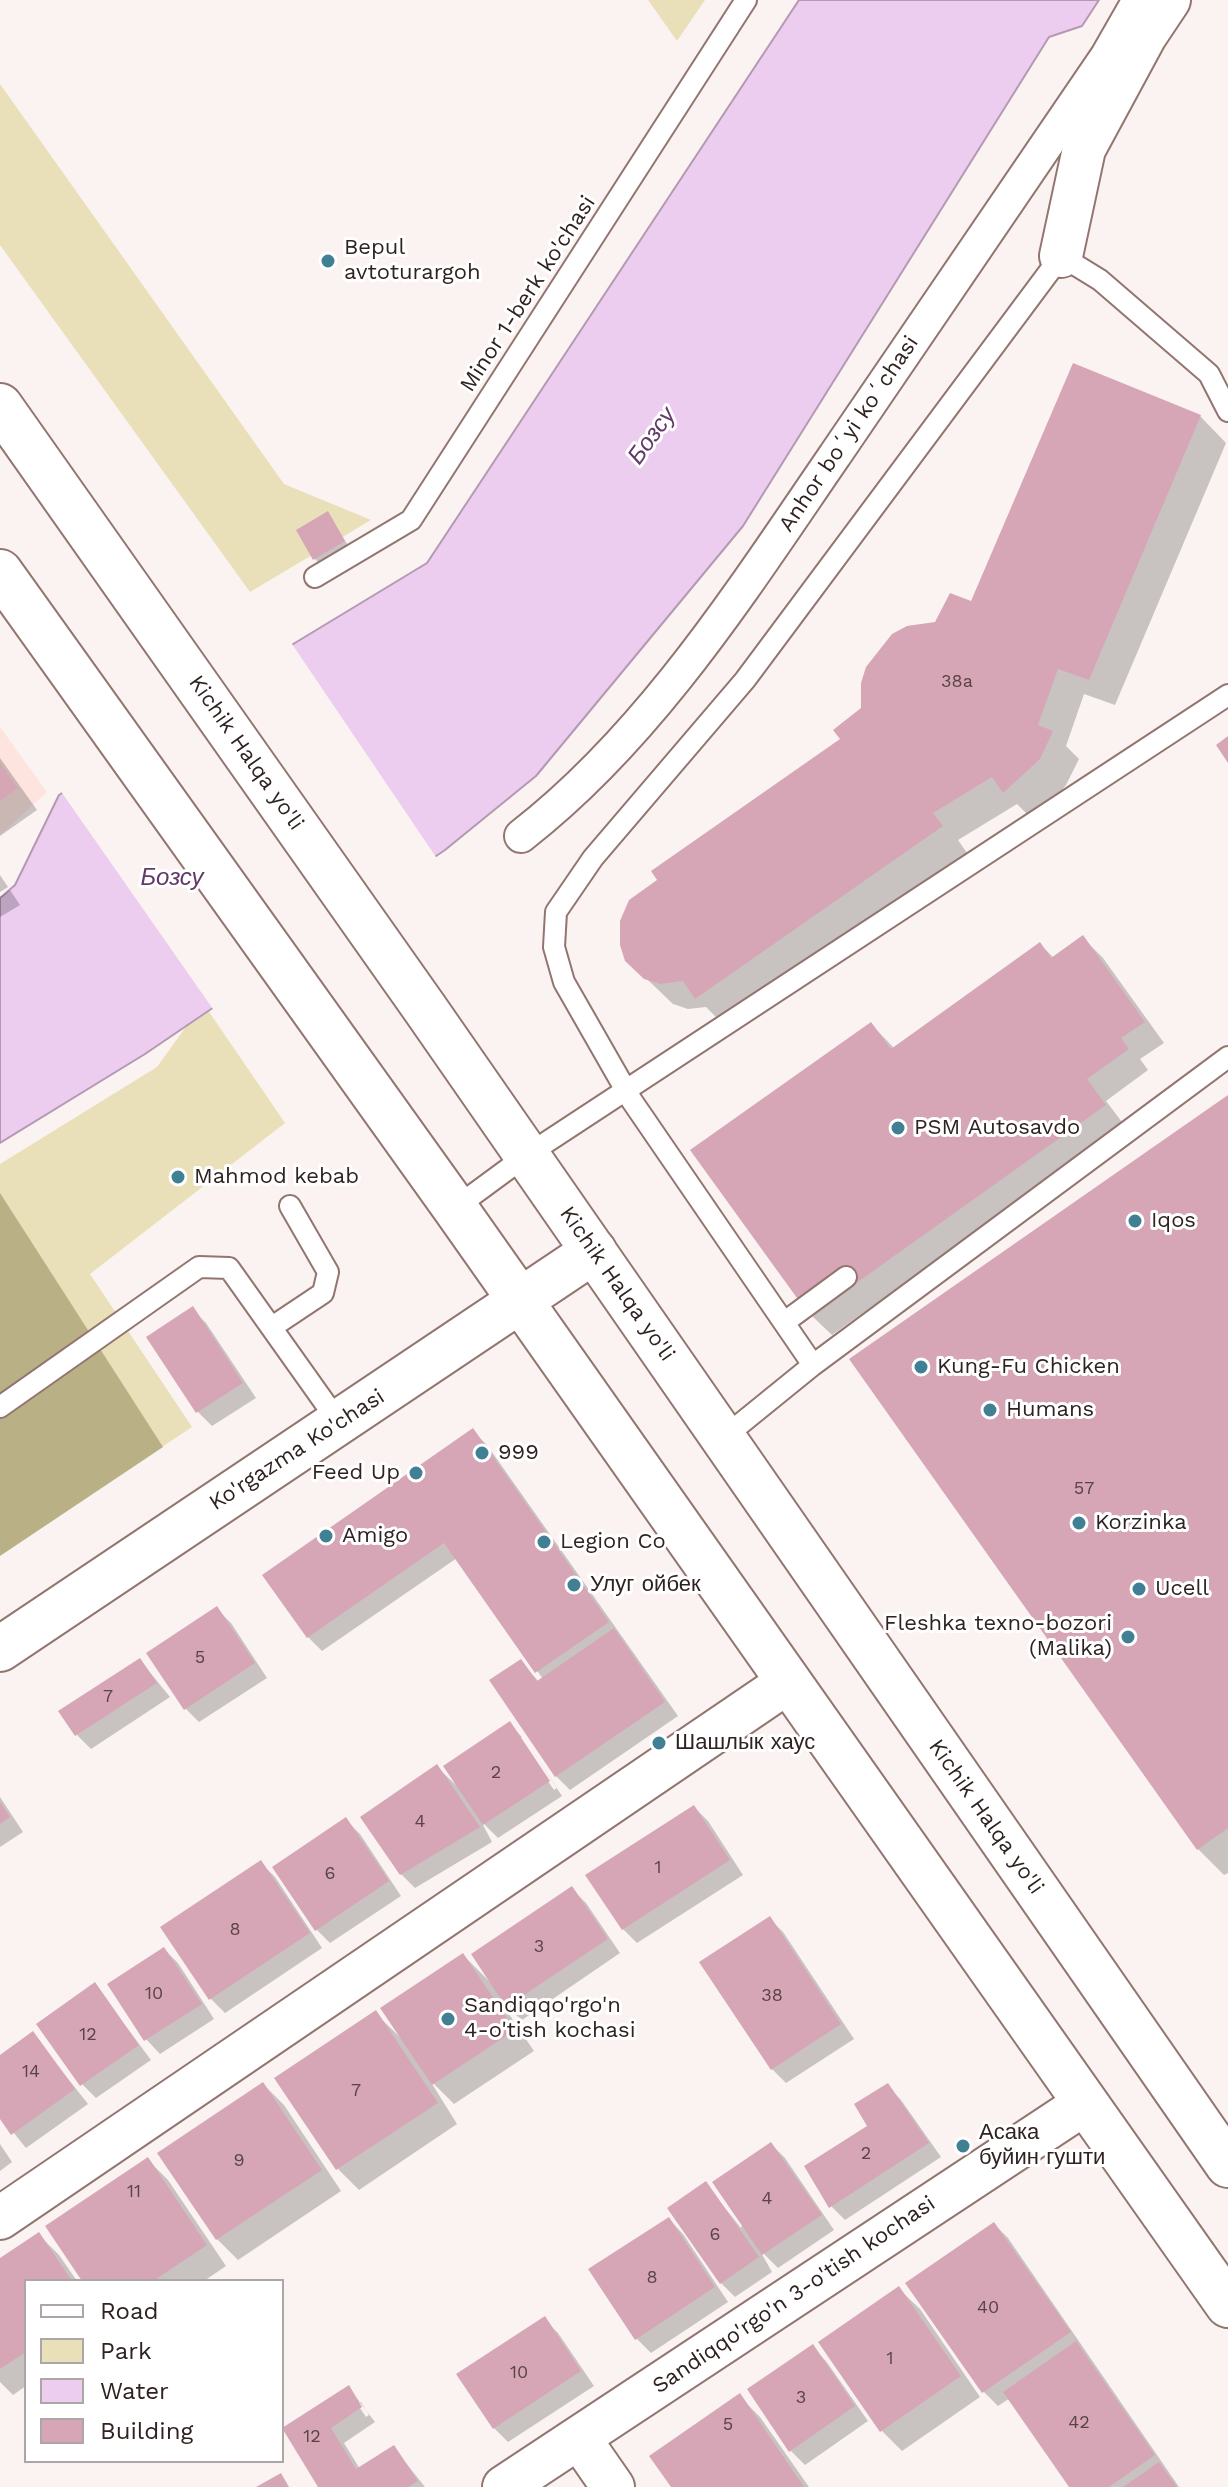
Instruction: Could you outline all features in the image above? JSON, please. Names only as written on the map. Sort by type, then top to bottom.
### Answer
[{"type":"main road","name":"Kichik Halqa yo'li","points":[[0,406],[426,1010],[1228,2165]]},
{"type":"main road","points":[[0,572],[455,1208],[1228,2305]]},
{"type":"main road","name":"Ko'rgazma Ko'chasi","points":[[0,1649],[337,1420],[594,1251]]},
{"type":"street","name":"Anhor boʻyi koʻchasi","points":[[521,836],[556,809],[604,760],[650,708],[753,576],[1107,56],[1139,0]]},
{"type":"street","points":[[1061,256],[1084,149],[1145,36],[1169,0]]},
{"type":"street","points":[[0,2218],[788,1682]]},
{"type":"street","name":"Sandiqqo'rgo'n 3-o'tish kochasi","points":[[504,2487],[1084,2104]]},
{"type":"street","points":[[579,2438],[613,2487]]},
{"type":"lane","name":"Minor 1-berk ko'chasi","points":[[315,577],[411,520],[746,0]]},
{"type":"lane","points":[[813,1365],[786,1321],[626,1091],[564,982],[554,947],[556,912],[593,858],[745,680],[1061,256],[1100,280],[1209,374],[1228,411]]},
{"type":"lane","points":[[455,1208],[527,1155],[1228,695]]},
{"type":"lane","points":[[723,1438],[813,1365],[1228,1057]]},
{"type":"lane","points":[[272,1327],[323,1293],[328,1272],[290,1206]]},
{"type":"lane","points":[[0,1407],[199,1267],[229,1268],[337,1420]]},
{"type":"lane","points":[[786,1321],[846,1277]]},
{"type":"shaded area","points":[[0,727],[47,792],[0,835]]},
{"type":"shaded area","points":[[0,1193],[163,1447],[0,1556]]},
{"type":"green space","points":[[648,0],[705,0],[677,41]]},
{"type":"green space","points":[[0,84],[284,484],[371,520],[250,592],[0,245]]},
{"type":"green space","points":[[203,1003],[285,1123],[90,1274],[192,1427],[0,1555],[0,1164],[157,1067]]},
{"type":"water","name":"Бозсу","points":[[799,0],[1099,0],[1082,26],[1049,37],[743,526],[536,776],[445,850],[145,1054],[0,1143],[0,898],[15,885],[59,795],[275,655],[427,563]]},
{"type":"pier","points":[[290,641],[438,860],[215,1012],[60,790]]},
{"type":"building","points":[[1073,363],[1201,415],[1089,680],[1058,669],[1038,725],[1053,731],[1040,759],[1003,793],[992,777],[933,813],[943,826],[695,999],[683,981],[660,984],[644,979],[625,961],[620,945],[620,921],[629,900],[657,880],[651,871],[840,739],[833,730],[861,708],[861,683],[866,667],[892,634],[907,626],[935,622],[950,593],[971,601]]},
{"type":"building","points":[[328,511],[345,541],[313,560],[296,530]]},
{"type":"building","points":[[1228,736],[1228,763],[1216,745]]},
{"type":"building","points":[[0,763],[18,788],[0,801]]},
{"type":"building","name":"PSM Autosavdo","points":[[1083,935],[1145,1022],[1121,1038],[1129,1049],[1087,1079],[1106,1105],[810,1316],[690,1150],[871,1022],[891,1049],[1040,942],[1051,958]]},
{"type":"building","name":"Fleshka texno-bozori (Malika)","points":[[1228,1095],[1228,1828],[1197,1850],[849,1359]]},
{"type":"building","points":[[193,1306],[243,1383],[196,1413],[146,1337]]},
{"type":"building","points":[[473,1428],[609,1622],[535,1673],[444,1543],[307,1638],[262,1575]]},
{"type":"building","points":[[217,1606],[255,1663],[184,1710],[146,1653]]},
{"type":"building","points":[[614,1628],[665,1702],[555,1777],[489,1680],[521,1659],[537,1681]]},
{"type":"building","points":[[140,1658],[157,1683],[75,1736],[58,1711]]},
{"type":"building","points":[[510,1721],[550,1781],[483,1825],[443,1766]]},
{"type":"building","points":[[437,1764],[480,1827],[400,1875],[360,1817]]},
{"type":"building","points":[[0,1802],[10,1817],[0,1824]]},
{"type":"building","points":[[694,1805],[730,1860],[622,1930],[585,1875]]},
{"type":"building","points":[[346,1817],[389,1881],[315,1931],[272,1867]]},
{"type":"building","points":[[261,1860],[310,1933],[209,2000],[160,1927]]},
{"type":"building","points":[[572,1886],[608,1939],[506,2007],[471,1954]]},
{"type":"building","points":[[770,1916],[841,2024],[771,2070],[699,1962]]},
{"type":"building","points":[[164,1947],[202,2004],[144,2041],[107,1984]]},
{"type":"building","name":"Sandiqqo'rgo'n 4-o'tish kochasi","points":[[463,1953],[515,2030],[432,2085],[380,2008]]},
{"type":"building","points":[[95,1982],[139,2045],[80,2086],[36,2024]]},
{"type":"building","points":[[376,2010],[438,2103],[336,2170],[274,2078]]},
{"type":"building","points":[[33,2031],[75,2089],[11,2135],[0,2119],[0,2055]]},
{"type":"building","points":[[263,2082],[322,2170],[216,2240],[157,2153]]},
{"type":"building","points":[[888,2083],[929,2143],[829,2208],[804,2166],[867,2126],[854,2104]]},
{"type":"building","points":[[771,2142],[822,2215],[762,2255],[712,2182]]},
{"type":"building","points":[[148,2157],[207,2245],[156,2279],[81,2279],[45,2226]]},
{"type":"building","points":[[706,2181],[759,2257],[720,2284],[667,2208]]},
{"type":"building","points":[[669,2217],[715,2287],[635,2340],[588,2269]]},
{"type":"building","points":[[994,2222],[1071,2332],[982,2393],[905,2283]]},
{"type":"building","points":[[39,2232],[71,2279],[24,2279],[24,2353],[0,2369],[0,2258]]},
{"type":"building","points":[[899,2286],[961,2376],[880,2432],[818,2342]]},
{"type":"building","points":[[545,2316],[581,2371],[493,2429],[456,2374]]},
{"type":"building","points":[[1076,2341],[1155,2455],[1109,2487],[1069,2487],[1003,2392]]},
{"type":"building","points":[[813,2344],[855,2406],[789,2452],[747,2389]]},
{"type":"building","points":[[349,2385],[362,2407],[331,2428],[356,2469],[394,2445],[418,2481],[408,2487],[318,2487],[284,2427]]},
{"type":"building","points":[[740,2393],[804,2487],[671,2487],[649,2456]]},
{"type":"building","points":[[1159,2462],[1177,2487],[1123,2487]]},
{"type":"building","points":[[281,2473],[289,2487],[256,2487]]},
{"type":"place","name":"Bepul avtoturargoh","points":[[328,261]]},
{"type":"place","name":"PSM Autosavdo","points":[[898,1128]]},
{"type":"place","name":"Mahmod kebab","points":[[178,1177]]},
{"type":"place","name":"Iqos","points":[[1135,1221]]},
{"type":"place","name":"Kung-Fu Chicken","points":[[921,1367]]},
{"type":"place","name":"Humans","points":[[990,1410]]},
{"type":"place","name":"999","points":[[482,1453]]},
{"type":"place","name":"Feed Up","points":[[416,1473]]},
{"type":"place","name":"Korzinka","points":[[1079,1523]]},
{"type":"place","name":"Amigo","points":[[326,1536]]},
{"type":"place","name":"Legion Co","points":[[544,1542]]},
{"type":"place","name":"Улуг ойбек","points":[[574,1585]]},
{"type":"place","name":"Ucell","points":[[1139,1589]]},
{"type":"place","name":"Fleshka texno-bozori (Malika)","points":[[1128,1637]]},
{"type":"place","name":"Шашлык хаус","points":[[659,1743]]},
{"type":"place","name":"Sandiqqo'rgo'n 4-o'tish kochasi","points":[[448,2019]]},
{"type":"place","name":"Асака буйин гушти","points":[[963,2146]]}]
